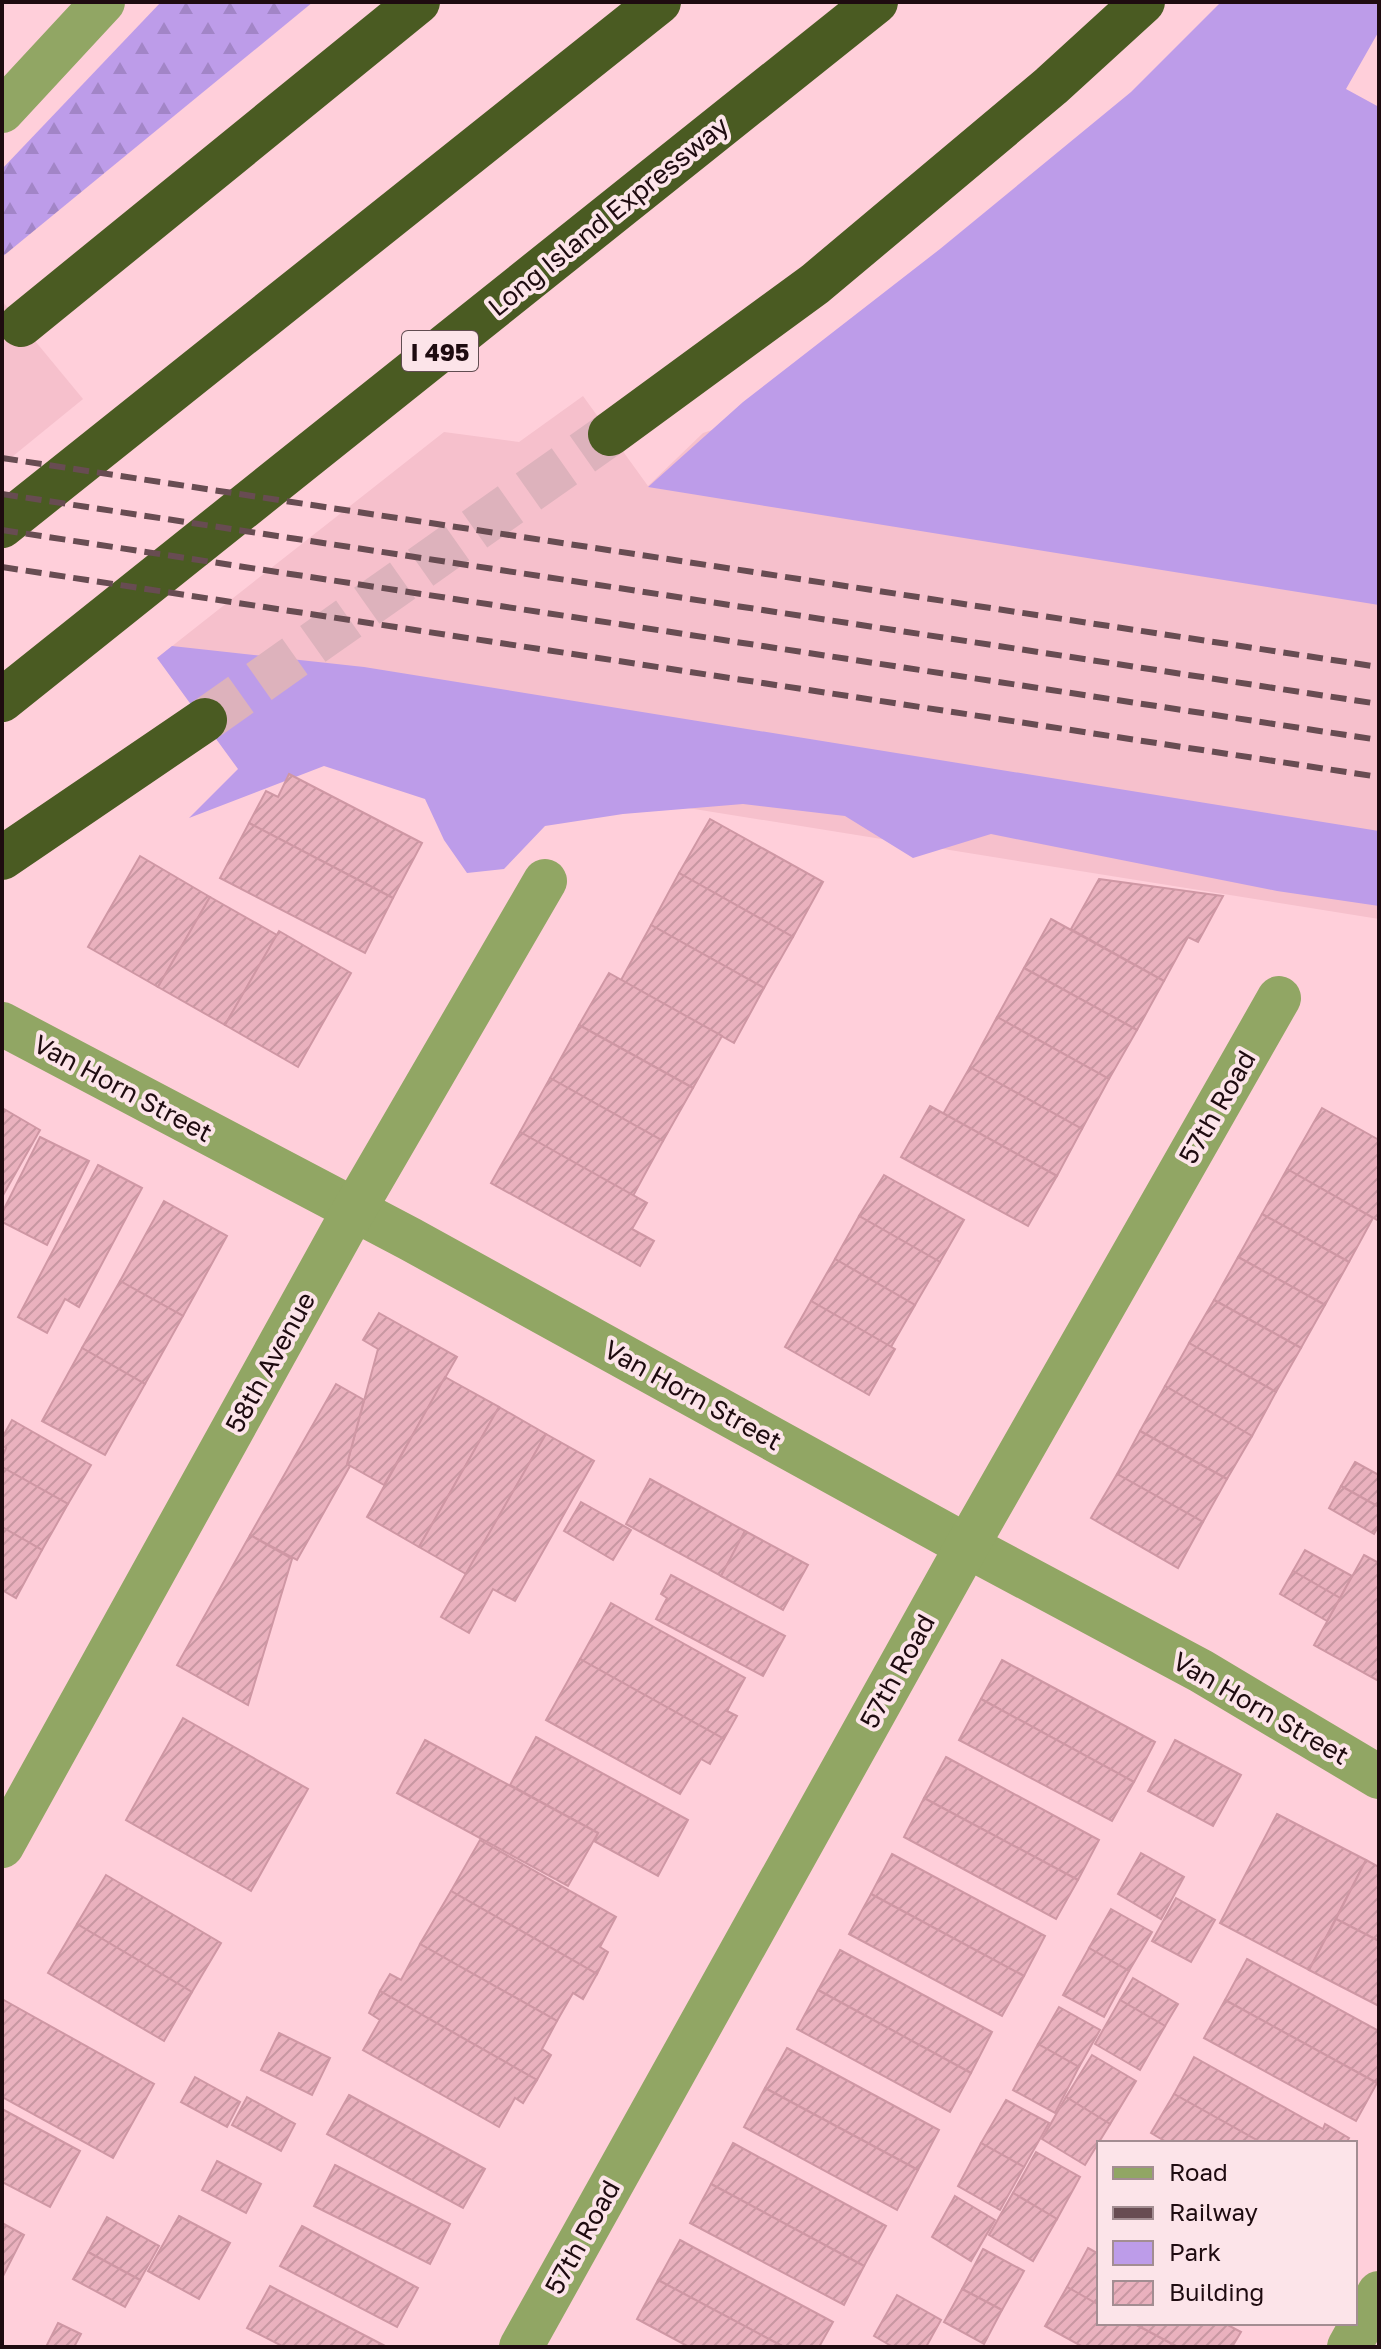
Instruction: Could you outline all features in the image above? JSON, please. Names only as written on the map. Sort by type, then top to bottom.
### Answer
[{"type":"highway","points":[[21,325],[418,2]]},
{"type":"highway","points":[[2,526],[659,2]]},
{"type":"highway","name":"Long Island Expressway","points":[[2,700],[876,2]]},
{"type":"highway","points":[[610,434],[815,284],[1040,96],[1143,2]]},
{"type":"highway","points":[[2,858],[205,720]]},
{"type":"street","points":[[2,111],[103,2]]},
{"type":"street","name":"58th Avenue","points":[[2,1846],[354,1210],[545,881]]},
{"type":"street","name":"57th Road","points":[[521,2347],[967,1546],[1279,998]]},
{"type":"street","name":"Van Horn Street","points":[[2,1024],[354,1210],[1201,1671],[1379,1777]]},
{"type":"street","points":[[1349,2347],[1379,2293]]},
{"type":"shaded area","points":[[2,301],[83,399],[2,465]]},
{"type":"shaded area","points":[[583,396],[648,486],[703,433],[745,419],[1379,539],[1379,919],[346,753],[157,658],[444,432],[519,442]]},
{"type":"green space","points":[[161,2],[313,2],[2,257],[2,169]]},
{"type":"green space","points":[[1221,2],[1379,2],[1379,31],[1346,89],[1379,107],[1379,605],[648,487],[743,402],[940,249],[1131,92]]},
{"type":"green space","points":[[172,646],[364,667],[1379,831],[1379,906],[1277,891],[991,834],[913,858],[845,816],[743,804],[623,814],[545,826],[504,869],[467,873],[444,840],[425,799],[324,766],[189,818],[238,769],[157,658]]},
{"type":"building","points":[[289,774],[422,843],[393,898],[249,823],[266,791],[278,797]]},
{"type":"building","points":[[710,819],[823,882],[793,937],[679,873]]},
{"type":"building","points":[[249,823],[393,898],[365,953],[220,878]]},
{"type":"building","points":[[140,856],[210,897],[158,987],[88,947]]},
{"type":"building","points":[[679,873],[793,937],[764,988],[651,925]]},
{"type":"building","points":[[1099,879],[1223,896],[1198,942],[1188,937],[1164,981],[1071,929]]},
{"type":"building","points":[[210,897],[277,935],[225,1025],[158,987]]},
{"type":"building","points":[[1051,919],[1164,981],[1137,1030],[1024,968]]},
{"type":"building","points":[[651,925],[764,988],[734,1043],[621,980]]},
{"type":"building","points":[[279,931],[351,973],[298,1067],[225,1025]]},
{"type":"building","points":[[1024,968],[1137,1030],[1109,1079],[997,1017]]},
{"type":"building","points":[[609,973],[722,1036],[693,1088],[579,1025]]},
{"type":"building","points":[[997,1017],[1109,1079],[1082,1129],[970,1067]]},
{"type":"building","points":[[579,1025],[693,1088],[663,1141],[550,1078]]},
{"type":"building","points":[[970,1067],[1082,1129],[1057,1176],[943,1114]]},
{"type":"building","points":[[550,1078],[663,1141],[633,1196],[520,1132]]},
{"type":"building","points":[[930,1106],[1057,1176],[1028,1226],[901,1157]]},
{"type":"building","points":[[1322,1108],[1379,1140],[1379,1221],[1287,1169]]},
{"type":"building","points":[[4,1109],[40,1130],[2,1197],[2,1113]]},
{"type":"building","points":[[520,1132],[647,1203],[632,1229],[654,1241],[640,1266],[491,1183]]},
{"type":"building","points":[[40,1137],[89,1161],[47,1245],[2,1222],[2,1213]]},
{"type":"building","points":[[98,1165],[142,1188],[79,1307],[65,1299],[47,1333],[18,1317]]},
{"type":"building","points":[[1287,1169],[1373,1218],[1349,1262],[1262,1214]]},
{"type":"building","points":[[884,1175],[964,1220],[940,1262],[859,1216]]},
{"type":"building","points":[[164,1201],[227,1236],[183,1316],[120,1281]]},
{"type":"building","points":[[1262,1214],[1349,1262],[1325,1305],[1238,1257]]},
{"type":"building","points":[[859,1216],[940,1262],[915,1305],[835,1259]]},
{"type":"building","points":[[1238,1257],[1325,1305],[1301,1348],[1214,1300]]},
{"type":"building","points":[[835,1259],[915,1305],[891,1347],[811,1301]]},
{"type":"building","points":[[120,1281],[183,1316],[145,1384],[82,1348]]},
{"type":"building","points":[[1214,1300],[1301,1348],[1276,1392],[1189,1343]]},
{"type":"building","points":[[811,1301],[895,1349],[869,1395],[785,1347]]},
{"type":"building","points":[[379,1313],[457,1357],[384,1485],[347,1464],[378,1349],[363,1340]]},
{"type":"building","points":[[1189,1343],[1276,1392],[1252,1436],[1165,1386]]},
{"type":"building","points":[[82,1348],[145,1384],[105,1455],[42,1421]]},
{"type":"building","points":[[445,1377],[499,1407],[419,1547],[367,1517]]},
{"type":"building","points":[[336,1384],[364,1400],[347,1464],[350,1466],[297,1560],[250,1535]]},
{"type":"building","points":[[1165,1386],[1252,1436],[1227,1479],[1140,1431]]},
{"type":"building","points":[[499,1407],[546,1434],[466,1574],[419,1547]]},
{"type":"building","points":[[12,1420],[91,1465],[68,1504],[2,1467],[6,1448],[2,1446],[2,1438]]},
{"type":"building","points":[[1140,1431],[1227,1479],[1203,1522],[1117,1474]]},
{"type":"building","points":[[546,1434],[594,1461],[515,1601],[493,1589],[469,1633],[441,1617]]},
{"type":"building","points":[[1355,1462],[1379,1475],[1379,1507],[1341,1486]]},
{"type":"building","points":[[2,1467],[68,1504],[42,1550],[2,1527]]},
{"type":"building","points":[[1117,1474],[1203,1522],[1178,1568],[1091,1518]]},
{"type":"building","points":[[650,1479],[745,1531],[721,1576],[626,1524]]},
{"type":"building","points":[[1341,1486],[1379,1507],[1379,1525],[1374,1534],[1329,1508]]},
{"type":"building","points":[[581,1502],[631,1530],[613,1560],[564,1531]]},
{"type":"building","points":[[2,1527],[42,1550],[16,1598],[2,1590]]},
{"type":"building","points":[[745,1531],[808,1565],[783,1610],[721,1576]]},
{"type":"building","points":[[250,1535],[292,1559],[248,1705],[177,1665]]},
{"type":"building","points":[[1305,1550],[1352,1576],[1340,1598],[1293,1571]]},
{"type":"building","points":[[1364,1555],[1379,1563],[1377,1680],[1314,1645]]},
{"type":"building","points":[[1293,1571],[1340,1598],[1327,1621],[1280,1594]]},
{"type":"building","points":[[671,1575],[785,1636],[763,1676],[656,1619],[667,1598],[661,1594]]},
{"type":"building","points":[[611,1603],[745,1678],[727,1711],[737,1716],[724,1739],[580,1659]]},
{"type":"building","points":[[580,1659],[724,1739],[710,1764],[701,1759],[680,1794],[546,1720]]},
{"type":"building","points":[[1002,1660],[1155,1742],[1134,1782],[981,1699]]},
{"type":"building","points":[[981,1699],[1134,1782],[1112,1821],[959,1740]]},
{"type":"building","points":[[183,1718],[308,1789],[251,1891],[126,1820]]},
{"type":"building","points":[[536,1737],[688,1820],[658,1876],[594,1841],[598,1833],[510,1785]]},
{"type":"building","points":[[425,1740],[598,1833],[568,1886],[397,1793]]},
{"type":"building","points":[[1175,1740],[1241,1775],[1213,1826],[1148,1791]]},
{"type":"building","points":[[946,1757],[1099,1840],[1078,1880],[924,1798]]},
{"type":"building","points":[[924,1798],[1078,1880],[1056,1919],[904,1837]]},
{"type":"building","points":[[1277,1814],[1366,1860],[1309,1970],[1220,1923]]},
{"type":"building","points":[[480,1840],[616,1917],[600,1947],[608,1952],[597,1974],[451,1891]]},
{"type":"building","points":[[1141,1853],[1184,1877],[1161,1919],[1118,1894]]},
{"type":"building","points":[[892,1854],[1045,1936],[1024,1976],[871,1894]]},
{"type":"building","points":[[1366,1860],[1379,1867],[1379,1941],[1336,1919]]},
{"type":"building","points":[[106,1875],[221,1943],[192,1992],[77,1924]]},
{"type":"building","points":[[451,1891],[597,1974],[583,1999],[573,1993],[557,2021],[420,1944]]},
{"type":"building","points":[[871,1894],[1024,1976],[1002,2016],[849,1934]]},
{"type":"building","points":[[1176,1898],[1215,1920],[1191,1962],[1152,1941]]},
{"type":"building","points":[[1111,1909],[1152,1932],[1129,1971],[1089,1948]]},
{"type":"building","points":[[1336,1919],[1379,1941],[1379,2006],[1309,1970]]},
{"type":"building","points":[[77,1924],[192,1992],[164,2041],[48,1973]]},
{"type":"building","points":[[420,1944],[557,2021],[542,2049],[551,2055],[537,2080],[380,1991],[390,1974],[401,1980]]},
{"type":"building","points":[[1089,1948],[1129,1971],[1104,2017],[1063,1995]]},
{"type":"building","points":[[840,1950],[992,2032],[971,2073],[818,1990]]},
{"type":"building","points":[[1247,1959],[1379,2031],[1377,2083],[1225,2000]]},
{"type":"building","points":[[1133,1978],[1178,2004],[1165,2026],[1120,2000]]},
{"type":"building","points":[[818,1990],[971,2073],[950,2112],[797,2029]]},
{"type":"building","points":[[380,1991],[537,2080],[523,2103],[515,2098],[499,2127],[363,2050],[380,2020],[369,2013]]},
{"type":"building","points":[[2,1999],[154,2084],[113,2158],[2,2097]]},
{"type":"building","points":[[1120,2000],[1165,2026],[1140,2070],[1095,2044]]},
{"type":"building","points":[[1225,2000],[1377,2083],[1356,2121],[1204,2038]]},
{"type":"building","points":[[1059,2007],[1100,2030],[1079,2067],[1038,2044]]},
{"type":"building","points":[[279,2033],[330,2058],[312,2095],[261,2070]]},
{"type":"building","points":[[1038,2044],[1079,2067],[1055,2113],[1013,2090]]},
{"type":"building","points":[[787,2048],[939,2130],[918,2170],[765,2088]]},
{"type":"building","points":[[1092,2055],[1136,2081],[1110,2124],[1066,2097]]},
{"type":"building","points":[[1194,2057],[1323,2129],[1325,2124],[1349,2138],[1347,2141],[1258,2141],[1174,2094]]},
{"type":"building","points":[[195,2077],[240,2102],[227,2127],[181,2102]]},
{"type":"building","points":[[765,2088],[918,2170],[897,2210],[744,2127]]},
{"type":"building","points":[[1174,2094],[1258,2141],[1165,2141],[1151,2133]]},
{"type":"building","points":[[349,2095],[485,2169],[463,2208],[327,2134]]},
{"type":"building","points":[[247,2097],[295,2124],[281,2151],[232,2125]]},
{"type":"building","points":[[1066,2097],[1110,2124],[1085,2165],[1042,2139]]},
{"type":"building","points":[[1006,2100],[1049,2123],[1024,2167],[981,2143]]},
{"type":"building","points":[[2,2109],[80,2151],[50,2207],[2,2182]]},
{"type":"building","points":[[733,2143],[886,2226],[864,2266],[711,2184]]},
{"type":"building","points":[[981,2143],[1024,2167],[1000,2210],[958,2186]]},
{"type":"building","points":[[1036,2152],[1080,2177],[1057,2219],[1013,2193]]},
{"type":"building","points":[[217,2161],[261,2184],[246,2213],[202,2190]]},
{"type":"building","points":[[335,2165],[450,2224],[430,2264],[314,2206]]},
{"type":"building","points":[[711,2184],[864,2266],[844,2305],[690,2223]]},
{"type":"building","points":[[1013,2193],[1057,2219],[1033,2261],[989,2235]]},
{"type":"building","points":[[955,2196],[995,2220],[971,2261],[932,2237]]},
{"type":"building","points":[[179,2216],[230,2243],[199,2299],[148,2271]]},
{"type":"building","points":[[107,2217],[159,2246],[140,2280],[88,2252]]},
{"type":"building","points":[[2,2223],[24,2235],[2,2278]]},
{"type":"building","points":[[302,2226],[418,2288],[397,2327],[280,2266]]},
{"type":"building","points":[[680,2240],[833,2322],[819,2347],[784,2347],[658,2280]]},
{"type":"building","points":[[1088,2248],[1097,2253],[1097,2304],[1067,2287]]},
{"type":"building","points":[[983,2249],[1024,2271],[1002,2310],[962,2289]]},
{"type":"building","points":[[88,2252],[140,2280],[125,2307],[73,2279]]},
{"type":"building","points":[[658,2280],[784,2347],[689,2347],[637,2319]]},
{"type":"building","points":[[270,2286],[387,2347],[284,2347],[247,2328]]},
{"type":"building","points":[[1067,2287],[1097,2304],[1097,2325],[1137,2325],[1178,2347],[1083,2347],[1045,2326]]},
{"type":"building","points":[[962,2289],[1002,2310],[984,2344],[944,2322]]},
{"type":"building","points":[[897,2295],[941,2320],[926,2347],[893,2347],[874,2336]]},
{"type":"building","points":[[58,2323],[81,2334],[74,2347],[46,2347]]},
{"type":"building","points":[[1137,2325],[1228,2325],[1241,2332],[1232,2347],[1178,2347]]},
{"type":"tunnel","points":[[205,720],[610,434]]},
{"type":"railway","points":[[2,458],[1379,667]]},
{"type":"railway","points":[[2,494],[1379,704]]},
{"type":"railway","points":[[2,530],[1379,740]]},
{"type":"railway","points":[[2,567],[1379,777]]}]
